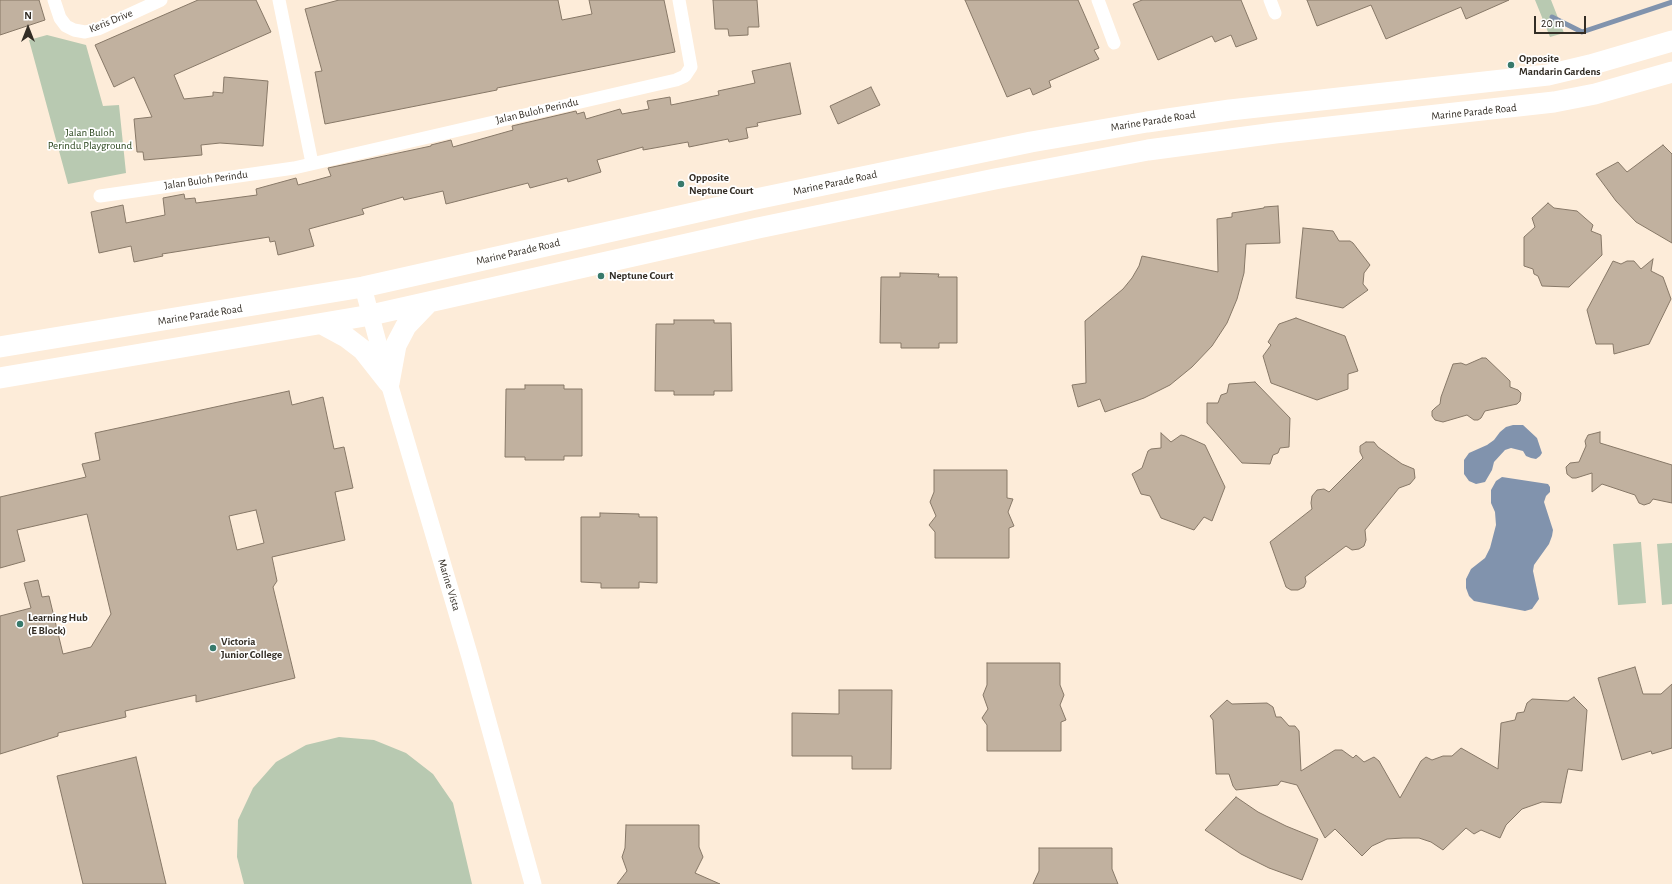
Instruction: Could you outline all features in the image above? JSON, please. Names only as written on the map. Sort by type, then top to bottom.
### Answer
[{"type":"main road","name":"Marine Parade Road","points":[[0,348],[363,287],[752,200],[1031,142],[1147,122],[1230,110],[1548,74],[1590,65],[1672,41]]},
{"type":"main road","name":"Marine Parade Road","points":[[0,378],[370,315],[765,226],[994,179],[1133,153],[1275,133],[1554,102],[1595,94],[1672,72]]},
{"type":"main road","points":[[390,383],[396,345],[406,326],[429,302]]},
{"type":"main road","points":[[322,324],[346,337],[363,350],[390,383]]},
{"type":"street","name":"Keris Drive","points":[[54,0],[60,18],[66,26],[74,30],[85,32],[98,29],[161,0]]},
{"type":"street","points":[[279,0],[312,163]]},
{"type":"street","name":"Jalan Buloh Perindu","points":[[100,196],[294,168],[676,80],[685,76],[691,67],[679,0]]},
{"type":"street","points":[[1098,0],[1114,43]]},
{"type":"street","points":[[1270,0],[1275,13]]},
{"type":"street","name":"Marine Vista","points":[[363,287],[470,657],[533,884]]},
{"type":"green space","points":[[1535,0],[1551,0],[1564,33],[1550,37]]},
{"type":"green space","name":"Jalan Buloh Perindu Playground","points":[[47,35],[86,45],[103,106],[119,105],[126,173],[68,184],[29,40]]},
{"type":"green space","points":[[1641,542],[1646,603],[1618,605],[1613,544]]},
{"type":"green space","points":[[1672,543],[1672,604],[1662,605],[1657,544]]},
{"type":"green space","points":[[339,737],[374,740],[406,753],[433,774],[453,803],[472,884],[244,884],[237,857],[238,820],[253,788],[276,762],[306,745]]},
{"type":"water","points":[[1523,425],[1537,438],[1542,453],[1540,456],[1536,459],[1526,456],[1523,451],[1511,448],[1505,450],[1494,462],[1492,470],[1485,482],[1476,484],[1469,481],[1464,474],[1464,460],[1469,453],[1487,445],[1506,427]]},
{"type":"water","points":[[1502,477],[1548,484],[1550,487],[1550,492],[1546,496],[1544,502],[1553,530],[1552,536],[1549,544],[1534,565],[1533,571],[1539,599],[1532,609],[1525,611],[1474,601],[1469,596],[1466,588],[1466,579],[1471,569],[1485,558],[1490,548],[1496,525],[1495,512],[1491,503],[1491,490],[1496,481]]},
{"type":"building","points":[[0,0],[39,0],[45,20],[0,35]]},
{"type":"building","points":[[198,0],[256,0],[271,32],[174,75],[184,99],[213,96],[213,92],[223,93],[224,77],[268,81],[263,146],[220,143],[201,145],[202,155],[144,160],[143,152],[137,152],[134,119],[152,117],[134,77],[114,87],[95,45]]},
{"type":"building","points":[[339,0],[558,0],[562,20],[592,14],[589,0],[664,0],[675,52],[497,88],[497,90],[325,124],[315,72],[322,71],[305,9]]},
{"type":"building","points":[[713,0],[757,0],[759,27],[748,27],[748,35],[729,36],[728,29],[715,29]]},
{"type":"building","points":[[965,0],[1078,0],[1099,48],[1094,50],[1099,59],[1049,81],[1051,87],[1033,95],[1030,88],[1007,97]]},
{"type":"building","points":[[1142,0],[1241,0],[1257,39],[1236,47],[1231,35],[1215,42],[1212,36],[1158,60],[1133,4]]},
{"type":"building","points":[[1307,0],[1509,0],[1466,19],[1461,7],[1386,39],[1371,5],[1317,26]]},
{"type":"building","points":[[790,63],[801,114],[757,123],[758,126],[746,128],[748,138],[729,142],[728,139],[689,147],[688,142],[643,150],[643,147],[597,160],[601,172],[568,182],[567,178],[530,188],[528,183],[446,204],[443,191],[404,200],[403,197],[362,209],[364,214],[309,229],[314,246],[278,255],[275,241],[270,242],[269,237],[162,254],[163,256],[134,262],[131,246],[99,253],[91,212],[123,205],[126,223],[165,215],[163,198],[184,194],[185,199],[195,198],[196,203],[257,195],[256,189],[296,178],[298,185],[331,176],[328,168],[431,146],[451,140],[453,147],[513,130],[512,126],[576,111],[577,114],[584,112],[586,119],[620,109],[622,114],[649,109],[647,101],[670,97],[671,105],[719,95],[718,91],[755,83],[752,71]]},
{"type":"building","points":[[871,87],[880,105],[838,124],[830,106]]},
{"type":"building","points":[[1663,145],[1672,154],[1672,243],[1636,222],[1616,201],[1596,174],[1618,162],[1627,172]]},
{"type":"building","points":[[1548,203],[1554,208],[1577,211],[1593,225],[1591,231],[1601,235],[1602,255],[1569,287],[1542,286],[1538,276],[1534,274],[1533,269],[1524,266],[1524,237],[1535,227],[1532,218]]},
{"type":"building","points":[[1278,206],[1280,243],[1246,244],[1244,273],[1237,299],[1227,323],[1212,346],[1192,367],[1170,385],[1144,398],[1105,412],[1100,399],[1078,407],[1072,385],[1086,383],[1085,321],[1123,289],[1139,266],[1142,256],[1218,272],[1217,219],[1232,217],[1232,213]]},
{"type":"building","points":[[1303,228],[1333,231],[1339,241],[1350,241],[1353,243],[1370,265],[1364,273],[1363,284],[1368,290],[1343,308],[1296,298]]},
{"type":"building","points":[[1653,259],[1651,271],[1663,277],[1671,299],[1649,344],[1614,354],[1613,344],[1596,344],[1587,310],[1613,261],[1621,264],[1627,261],[1634,261],[1641,269]]},
{"type":"building","points":[[900,273],[939,274],[938,277],[957,277],[957,343],[939,343],[939,348],[901,348],[901,343],[880,343],[881,277],[900,277]]},
{"type":"building","points":[[1296,318],[1345,336],[1358,371],[1348,374],[1348,389],[1317,400],[1271,383],[1263,356],[1271,345],[1268,342],[1279,324]]},
{"type":"building","points":[[674,320],[714,320],[714,323],[731,323],[732,391],[714,391],[714,395],[674,395],[674,391],[655,391],[656,324],[674,324]]},
{"type":"building","points":[[1482,358],[1486,358],[1510,381],[1510,387],[1521,393],[1520,401],[1517,404],[1485,411],[1478,420],[1474,420],[1467,415],[1443,422],[1435,420],[1432,416],[1432,411],[1440,404],[1441,397],[1453,364],[1461,363],[1466,365]]},
{"type":"building","points":[[1255,382],[1290,418],[1289,447],[1280,448],[1278,453],[1273,455],[1270,464],[1242,463],[1207,423],[1207,403],[1218,403],[1221,395],[1227,393],[1229,384]]},
{"type":"building","points":[[525,385],[564,385],[564,389],[582,389],[582,456],[564,456],[564,460],[525,460],[525,457],[505,457],[506,389],[525,389]]},
{"type":"building","points":[[289,391],[292,405],[323,397],[334,449],[344,447],[353,488],[335,492],[345,540],[272,557],[277,581],[273,587],[295,678],[196,702],[196,695],[125,711],[126,717],[58,733],[58,736],[0,754],[0,616],[31,608],[24,583],[38,580],[42,597],[49,596],[63,654],[91,647],[111,614],[87,514],[17,530],[25,561],[0,568],[0,497],[86,477],[82,464],[100,460],[95,433]],"holes":[[[256,510],[264,543],[237,550],[229,516]]]},
{"type":"building","points":[[1600,432],[1600,443],[1672,465],[1672,503],[1653,499],[1650,503],[1644,505],[1639,503],[1635,495],[1602,484],[1592,492],[1592,473],[1576,478],[1572,478],[1567,474],[1566,467],[1570,463],[1579,462],[1586,446],[1585,441],[1588,435]]},
{"type":"building","points":[[1161,433],[1171,442],[1181,435],[1205,445],[1225,487],[1212,521],[1204,517],[1194,530],[1161,518],[1150,496],[1141,494],[1132,474],[1142,468],[1148,451],[1151,449],[1161,448]]},
{"type":"building","points":[[1366,442],[1374,442],[1378,447],[1402,464],[1414,469],[1415,478],[1410,484],[1399,488],[1365,530],[1366,540],[1364,546],[1359,549],[1352,550],[1346,546],[1305,577],[1306,582],[1304,587],[1298,590],[1291,590],[1286,587],[1270,542],[1312,509],[1312,496],[1317,490],[1324,489],[1329,492],[1363,458],[1360,452],[1360,446]]},
{"type":"building","points":[[934,470],[1007,470],[1007,498],[1013,499],[1008,512],[1014,526],[1009,528],[1009,558],[935,558],[935,532],[929,525],[936,516],[930,502],[934,492]]},
{"type":"building","points":[[600,513],[639,514],[639,517],[657,517],[657,583],[639,582],[639,588],[601,588],[601,583],[581,582],[581,517],[600,517]]},
{"type":"building","points":[[987,663],[1060,663],[1060,685],[1064,695],[1060,705],[1066,720],[1061,722],[1061,751],[987,751],[987,725],[982,718],[988,709],[983,695],[987,685]]},
{"type":"building","points":[[1635,667],[1643,694],[1661,694],[1672,684],[1672,748],[1652,754],[1651,751],[1622,760],[1598,678]]},
{"type":"building","points":[[839,690],[892,690],[891,769],[852,769],[852,756],[792,756],[792,713],[839,714]]},
{"type":"building","points":[[1574,697],[1587,710],[1582,771],[1568,769],[1561,803],[1542,802],[1522,809],[1506,825],[1500,838],[1481,830],[1474,834],[1466,828],[1443,850],[1431,842],[1419,838],[1387,839],[1372,846],[1362,856],[1335,829],[1325,838],[1297,785],[1281,781],[1278,785],[1236,790],[1229,774],[1216,774],[1213,720],[1210,716],[1227,700],[1232,704],[1267,703],[1273,707],[1276,717],[1281,717],[1289,726],[1295,726],[1299,731],[1301,771],[1335,750],[1342,750],[1353,758],[1356,755],[1364,762],[1374,757],[1379,761],[1400,798],[1421,761],[1426,757],[1432,760],[1443,756],[1452,756],[1461,748],[1498,769],[1501,723],[1515,720],[1517,713],[1524,712],[1527,703],[1532,699],[1568,701]]},
{"type":"building","points":[[136,757],[166,884],[83,884],[57,776]]},
{"type":"building","points":[[1236,797],[1258,812],[1286,826],[1318,839],[1302,880],[1269,868],[1241,854],[1205,830]]},
{"type":"building","points":[[626,825],[699,825],[699,847],[703,857],[695,873],[720,884],[617,884],[627,871],[622,857],[625,848]]},
{"type":"building","points":[[1039,848],[1112,848],[1112,869],[1118,884],[1033,884],[1039,871]]},
{"type":"waterway","points":[[1552,17],[1582,32],[1672,2]]},
{"type":"place","name":"Opposite Mandarin Gardens","points":[[1511,65]]},
{"type":"place","name":"Opposite Neptune Court","points":[[681,184]]},
{"type":"place","name":"Neptune Court","points":[[601,276]]},
{"type":"place","name":"Learning Hub (E Block)","points":[[20,624]]},
{"type":"place","name":"Victoria Junior College","points":[[213,648]]}]
